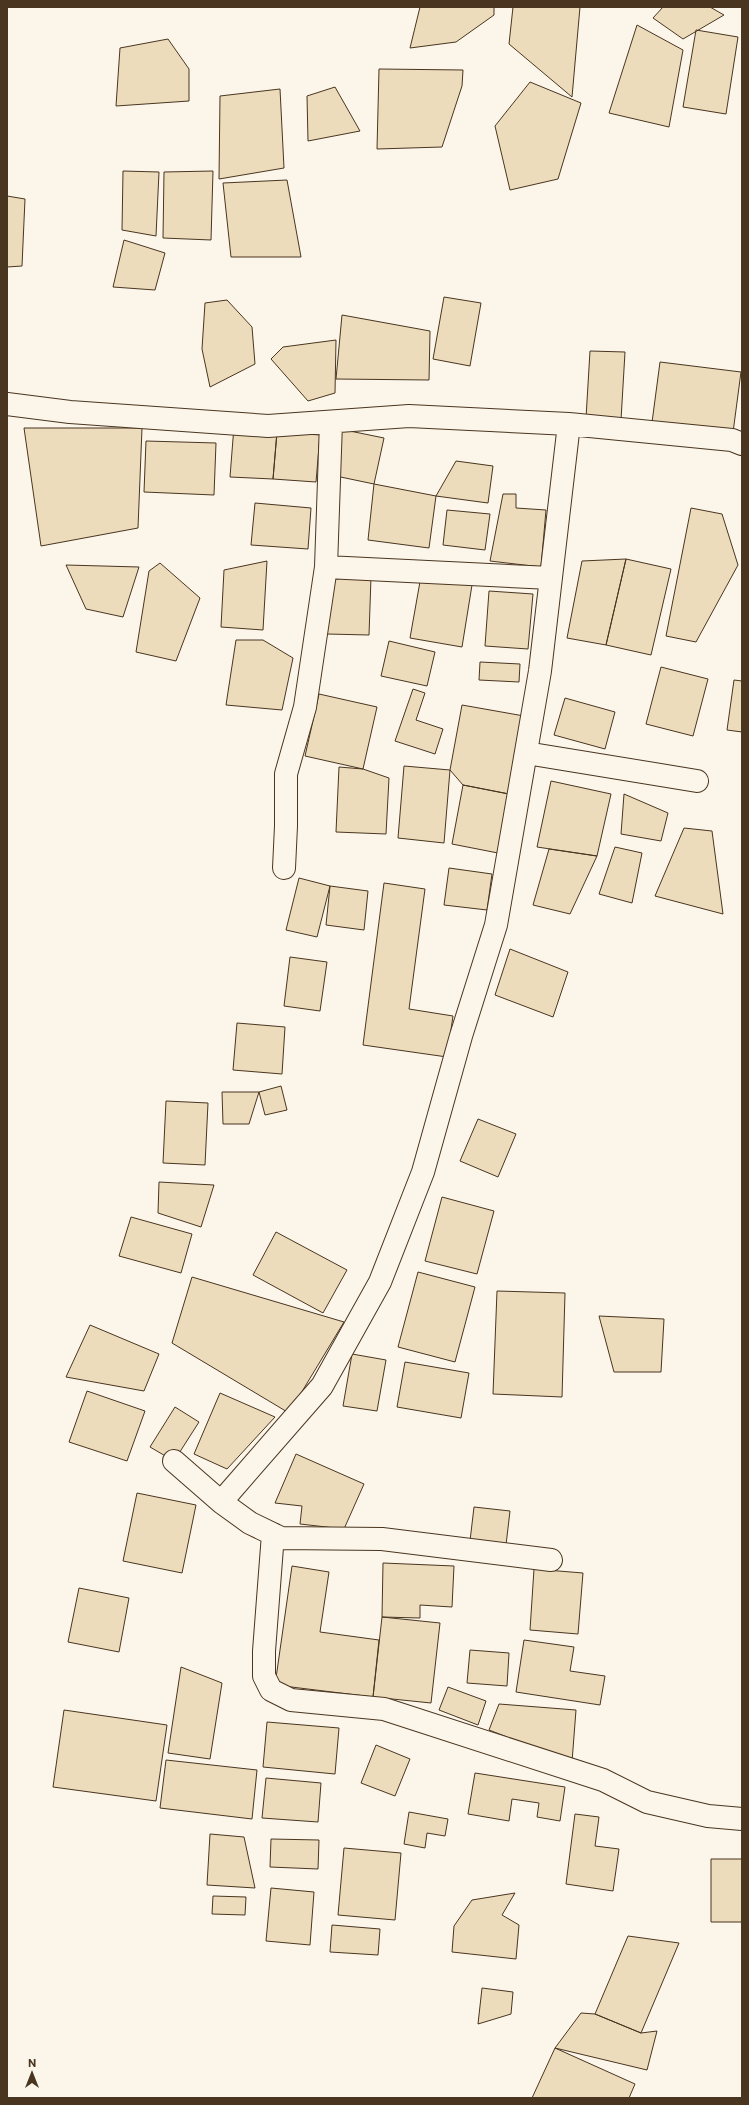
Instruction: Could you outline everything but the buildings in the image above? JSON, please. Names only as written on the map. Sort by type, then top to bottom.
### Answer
[{"type":"street","points":[[7,404],[70,412],[268,426],[410,416],[569,424],[732,440],[742,444]]},
{"type":"street","points":[[284,868],[286,774],[306,707],[326,567],[331,422]]},
{"type":"street","points":[[221,1502],[322,1386],[380,1282],[423,1172],[461,1036],[496,925],[540,671],[569,424]]},
{"type":"street","points":[[326,567],[551,578]]},
{"type":"street","points":[[526,753],[697,781]]},
{"type":"street","points":[[174,1461],[221,1502],[250,1523],[281,1538],[382,1540],[551,1560]]},
{"type":"street","points":[[273,1534],[264,1651],[264,1676],[271,1690],[278,1695],[291,1700],[384,1709],[603,1780],[647,1802],[708,1816],[742,1819]]}]
